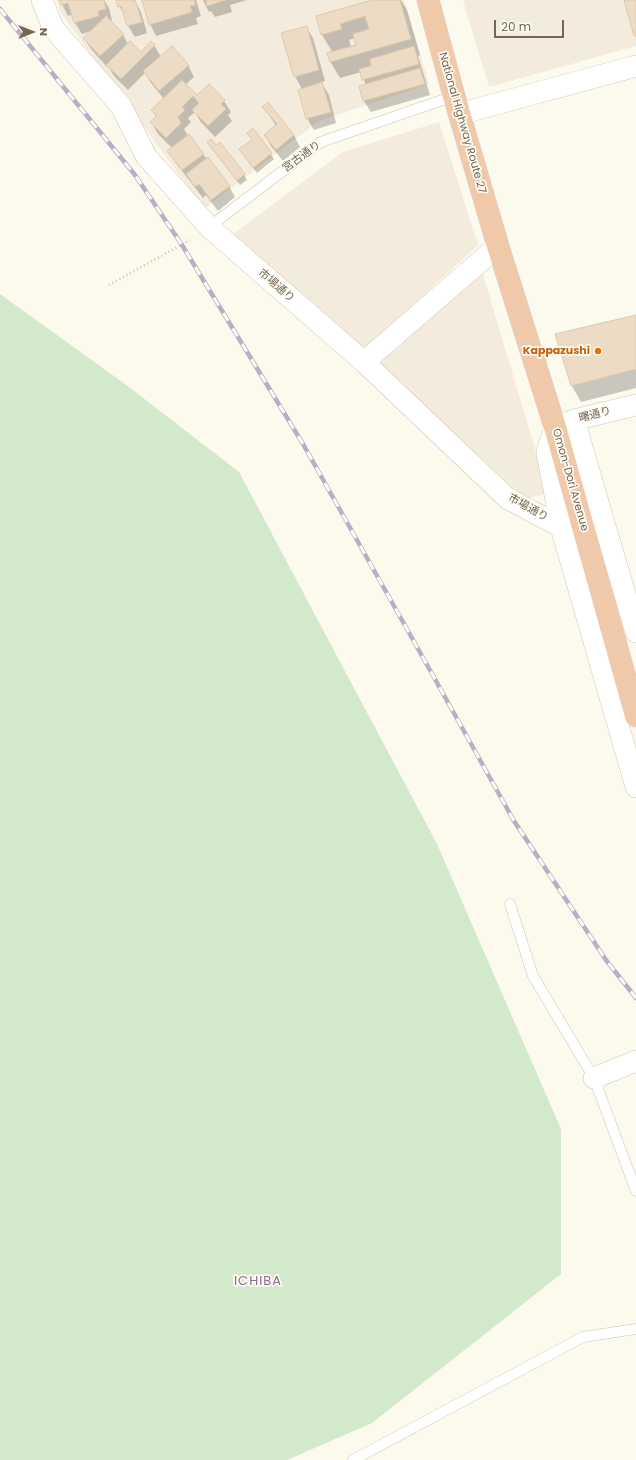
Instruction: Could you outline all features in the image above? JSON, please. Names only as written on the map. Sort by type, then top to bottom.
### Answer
[{"type":"highway","name":"National Highway Route 27","points":[[428,0],[456,105],[498,246]]},
{"type":"highway","name":"Omon-Dori Avenue","points":[[498,246],[565,424],[636,716]]},
{"type":"street","name":"市場通り","points":[[42,0],[53,28],[121,106],[146,156],[209,227],[364,362],[507,498],[561,527]]},
{"type":"street","name":"宮古通り","points":[[456,105],[636,66]]},
{"type":"street","points":[[364,362],[498,246]]},
{"type":"street","name":"曙通り","points":[[565,424],[636,405]]},
{"type":"street","points":[[565,424],[547,452],[561,527],[636,787]]},
{"type":"street","points":[[565,424],[636,632]]},
{"type":"street","points":[[594,1078],[636,1061]]},
{"type":"lane","name":"宮古通り","points":[[209,227],[321,142],[456,105]]},
{"type":"lane","points":[[510,904],[533,976],[594,1078],[636,1191]]},
{"type":"lane","points":[[353,1460],[583,1337],[636,1329]]},
{"type":"path","points":[[109,284],[182,245],[209,227]]},
{"type":"shaded area","points":[[57,0],[404,0],[429,84],[319,121],[204,209],[60,12]]},
{"type":"shaded area","points":[[463,0],[636,0],[636,46],[489,87]]},
{"type":"shaded area","points":[[439,122],[478,245],[364,350],[232,235],[343,152]]},
{"type":"shaded area","points":[[480,264],[548,493],[526,499],[377,362]]},
{"type":"green space","points":[[0,294],[125,384],[239,472],[437,844],[561,1129],[561,1274],[372,1423],[287,1460],[0,1460]]},
{"type":"building","points":[[59,0],[104,0],[106,9],[98,11],[99,16],[74,23],[68,3],[61,5]]},
{"type":"building","points":[[116,0],[135,0],[142,22],[127,26],[121,6],[118,7]]},
{"type":"building","points":[[142,0],[194,0],[195,5],[190,6],[192,12],[149,25]]},
{"type":"building","points":[[206,0],[226,0],[207,6]]},
{"type":"building","points":[[372,0],[400,0],[411,39],[330,62],[327,53],[356,45],[353,34],[369,29],[365,16],[340,24],[342,29],[321,35],[316,16]]},
{"type":"building","points":[[624,0],[636,0],[636,36],[634,36]]},
{"type":"building","points":[[106,16],[124,34],[100,56],[83,38]]},
{"type":"building","points":[[307,26],[319,70],[294,77],[281,33]]},
{"type":"building","points":[[130,41],[141,52],[151,41],[155,45],[121,79],[106,65]]},
{"type":"building","points":[[172,46],[189,65],[159,91],[143,71]]},
{"type":"building","points":[[414,46],[419,64],[362,80],[359,69],[371,66],[370,59]]},
{"type":"building","points":[[420,68],[425,84],[363,101],[359,86]]},
{"type":"building","points":[[182,80],[197,95],[209,84],[225,100],[221,104],[226,109],[208,126],[192,110],[199,103],[193,96],[182,107],[185,110],[178,117],[181,123],[166,138],[150,122],[157,116],[151,110]]},
{"type":"building","points":[[322,82],[331,112],[306,119],[298,90]]},
{"type":"building","points":[[268,102],[294,135],[276,150],[264,135],[277,124],[262,107]]},
{"type":"building","points":[[253,128],[272,153],[253,168],[239,149],[252,140],[247,133]]},
{"type":"building","points":[[189,134],[204,154],[182,170],[167,151]]},
{"type":"building","points":[[211,139],[216,145],[220,142],[245,174],[237,181],[207,142]]},
{"type":"building","points":[[208,157],[230,186],[211,200],[199,184],[195,187],[186,174]]},
{"type":"building","name":"Kappazushi","points":[[636,315],[636,369],[571,386],[555,334]]},
{"type":"railway","points":[[0,9],[135,175],[182,245],[303,444],[514,821],[606,960],[636,998]]},
{"type":"place","name":"Kappazushi","points":[[598,351]]},
{"type":"district","name":"ICHIBA","points":[[258,1282]]}]
